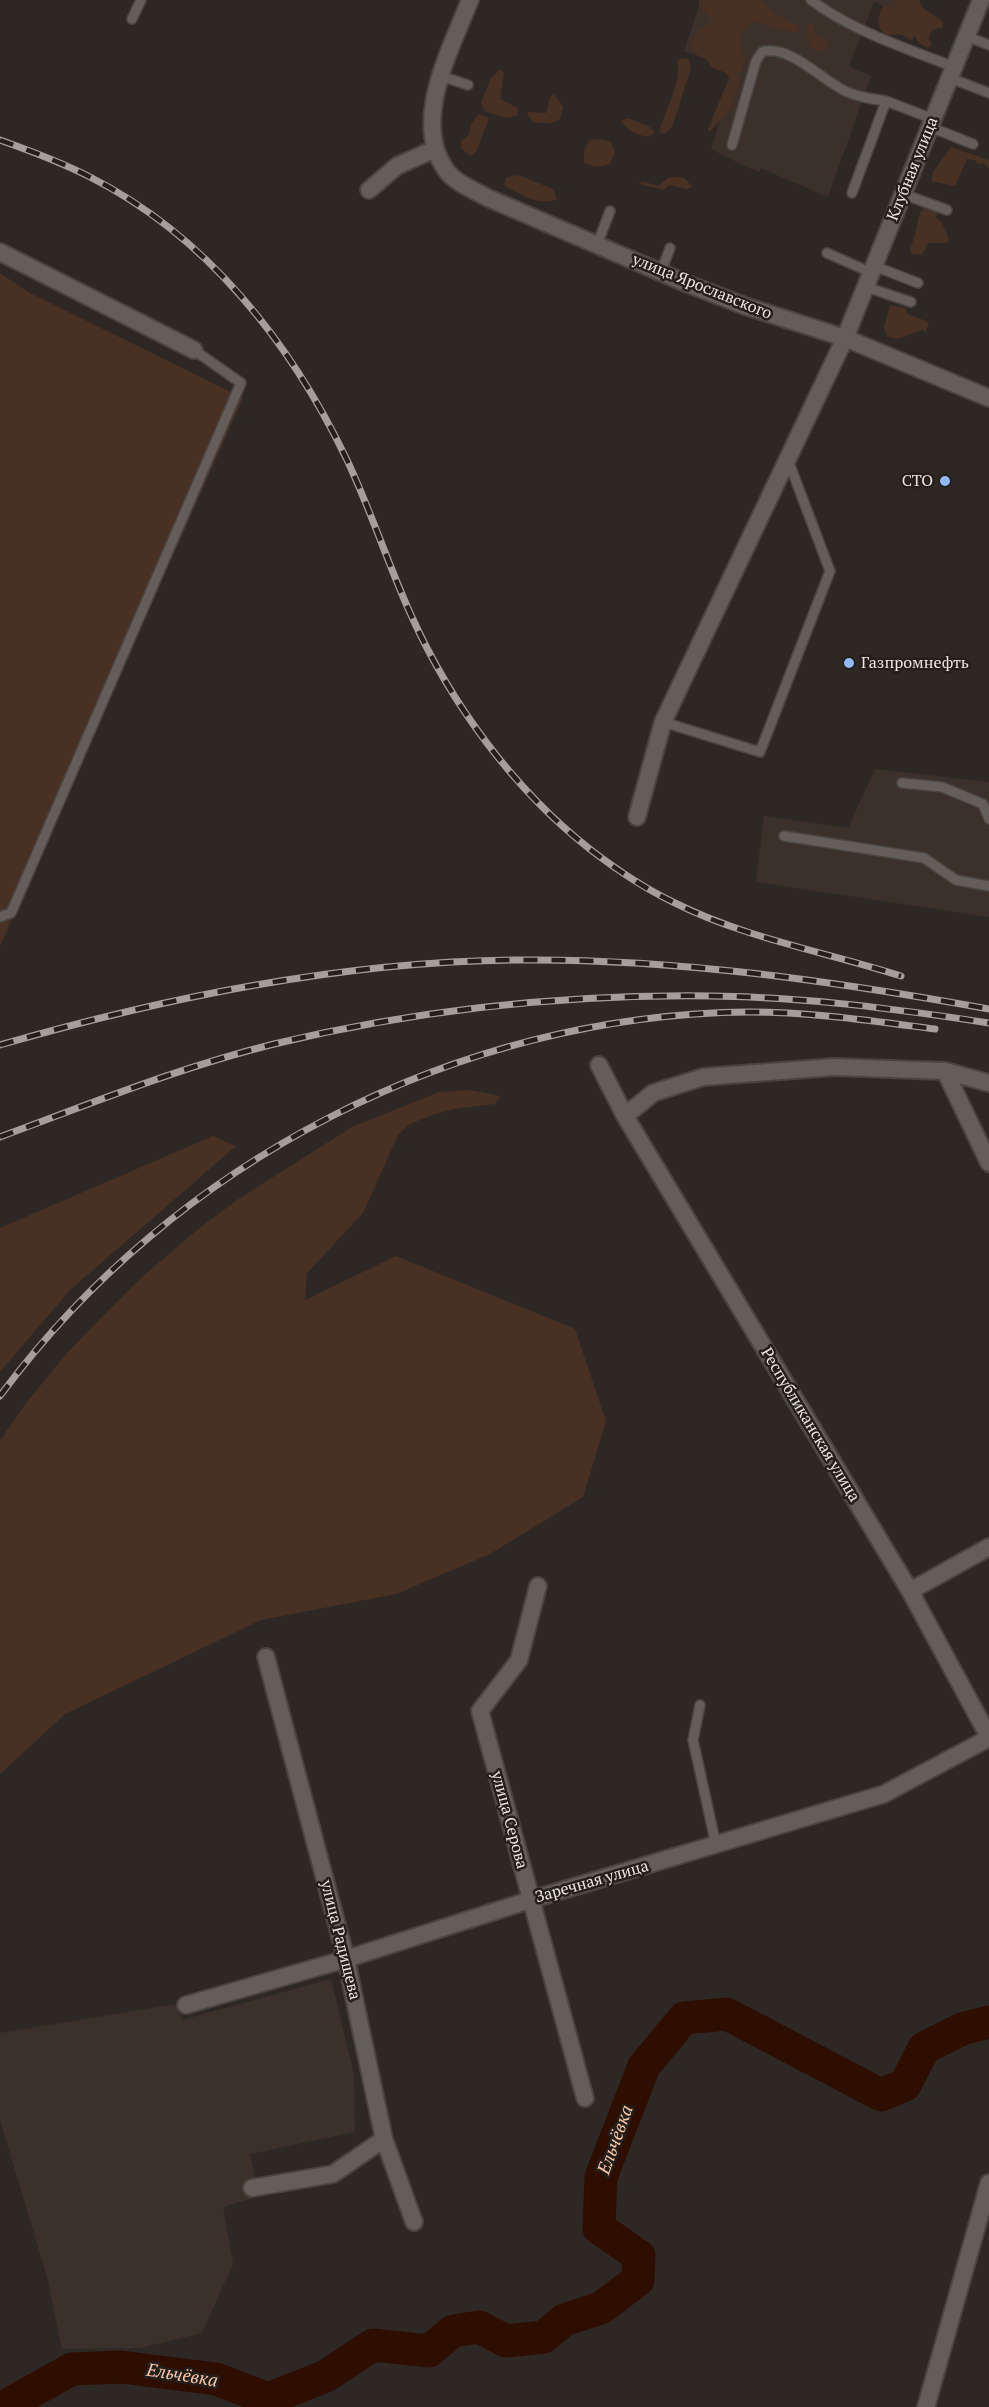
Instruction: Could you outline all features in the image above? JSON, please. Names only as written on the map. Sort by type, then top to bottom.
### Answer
[{"type":"street","points":[[369,190],[397,166],[435,149],[431,123],[434,99],[470,0]]},
{"type":"street","name":"Клубная улица","points":[[637,817],[663,722],[845,338],[966,36],[983,2]]},
{"type":"street","name":"улица Ярославского","points":[[435,149],[446,171],[488,198],[745,306],[845,338],[989,398]]},
{"type":"street","points":[[0,252],[194,350]]},
{"type":"street","name":"Республиканская улица","points":[[599,1065],[626,1116],[910,1591],[989,1738]]},
{"type":"street","points":[[626,1116],[652,1093],[703,1077],[834,1067],[945,1071],[989,1083]]},
{"type":"street","points":[[945,1071],[989,1163]]},
{"type":"street","points":[[910,1591],[989,1547]]},
{"type":"street","name":"улица Серова","points":[[538,1586],[519,1660],[480,1711],[585,2098]]},
{"type":"street","name":"улица Радищева","points":[[266,1657],[346,1959],[384,2139],[414,2222]]},
{"type":"street","name":"Заречная улица","points":[[186,2005],[346,1959],[530,1900],[884,1794],[989,1738]]},
{"type":"street","points":[[252,2188],[333,2174],[384,2139]]},
{"type":"street","points":[[926,2407],[989,2183]]},
{"type":"lane","points":[[132,19],[141,0]]},
{"type":"lane","points":[[811,0],[826,12],[952,72],[989,93]]},
{"type":"lane","points":[[966,36],[989,45]]},
{"type":"lane","points":[[732,145],[756,61],[762,52],[769,50],[812,68],[843,90],[864,98],[886,101],[973,144]]},
{"type":"lane","points":[[441,76],[468,85]]},
{"type":"lane","points":[[852,194],[886,101]]},
{"type":"lane","points":[[903,194],[947,210]]},
{"type":"lane","points":[[597,245],[610,211]]},
{"type":"lane","points":[[661,272],[670,248]]},
{"type":"lane","points":[[827,253],[871,275],[911,303]]},
{"type":"lane","points":[[871,275],[918,283]]},
{"type":"lane","points":[[0,917],[11,913],[241,383],[194,350]]},
{"type":"lane","points":[[663,722],[760,752],[830,571],[787,458]]},
{"type":"lane","points":[[902,783],[942,787],[983,804],[989,819]]},
{"type":"lane","points":[[784,836],[924,858],[956,880],[989,886]]},
{"type":"lane","points":[[700,1705],[693,1740],[716,1845]]},
{"type":"shaded area","points":[[699,0],[761,0],[779,15],[800,27],[798,32],[792,32],[752,22],[742,30],[740,44],[746,59],[741,72],[736,72],[740,81],[730,110],[709,132],[708,129],[729,78],[726,73],[711,67],[707,59],[699,56],[691,48],[694,35],[712,21],[699,5]]},
{"type":"shaded area","points":[[701,0],[896,0],[892,9],[874,2],[849,66],[871,76],[828,197],[761,168],[759,172],[711,149],[737,69],[684,51]]},
{"type":"shaded area","points":[[896,0],[919,0],[922,7],[943,22],[942,28],[933,29],[929,37],[932,45],[928,48],[919,43],[914,35],[912,40],[900,34],[887,34],[880,28],[881,9],[884,5],[892,8]]},
{"type":"shaded area","points":[[813,24],[815,34],[827,40],[826,50],[818,51],[810,47],[806,35],[807,25]]},
{"type":"shaded area","points":[[682,58],[689,60],[691,68],[672,127],[664,134],[659,132],[675,86],[677,61]]},
{"type":"shaded area","points":[[500,69],[504,73],[500,99],[518,108],[517,115],[507,118],[484,111],[481,102],[491,78]]},
{"type":"shaded area","points":[[554,94],[563,107],[560,119],[551,123],[533,122],[528,112],[546,113],[550,97]]},
{"type":"shaded area","points":[[479,114],[489,118],[476,152],[470,156],[461,148],[461,141],[469,135],[471,124]]},
{"type":"shaded area","points":[[627,118],[648,126],[655,132],[649,137],[633,132],[621,121]]},
{"type":"shaded area","points":[[599,139],[611,142],[615,153],[610,164],[597,167],[584,163],[584,152],[589,140]]},
{"type":"shaded area","points":[[951,147],[989,160],[989,168],[984,163],[978,164],[975,160],[967,159],[955,186],[931,181],[933,172]]},
{"type":"shaded area","points":[[518,175],[553,189],[557,199],[537,200],[504,185],[507,177]]},
{"type":"shaded area","points":[[668,178],[684,178],[693,187],[686,189],[670,185],[664,190],[639,184],[642,181],[658,186]]},
{"type":"shaded area","points":[[928,203],[939,209],[936,218],[942,223],[949,239],[947,243],[928,243],[922,255],[911,254],[920,214]]},
{"type":"shaded area","points":[[0,273],[28,292],[243,398],[0,946]]},
{"type":"shaded area","points":[[890,305],[905,308],[907,314],[929,322],[926,332],[922,330],[897,339],[887,336],[884,327]]},
{"type":"shaded area","points":[[875,769],[989,782],[989,917],[756,882],[764,816],[848,828]]},
{"type":"shaded area","points":[[470,1090],[500,1096],[495,1104],[453,1109],[432,1115],[410,1124],[398,1135],[363,1213],[307,1273],[305,1300],[396,1256],[575,1329],[606,1421],[583,1497],[490,1554],[396,1594],[261,1620],[65,1714],[0,1774],[0,1441],[26,1403],[68,1352],[142,1277],[197,1230],[237,1200],[352,1127],[439,1092]]},
{"type":"shaded area","points":[[213,1136],[236,1146],[70,1290],[0,1372],[0,1228]]},
{"type":"shaded area","points":[[331,1979],[354,2074],[355,2132],[250,2154],[259,2196],[223,2207],[233,2264],[202,2333],[140,2348],[62,2349],[48,2280],[0,2120],[0,2033],[176,2004],[182,2020]]},
{"type":"waterway","name":"Ельчёвка","points":[[4,2407],[72,2369],[121,2367],[216,2379],[268,2399],[326,2376],[373,2345],[429,2351],[453,2331],[479,2327],[506,2341],[544,2337],[564,2320],[601,2308],[638,2280],[639,2256],[599,2228],[601,2177],[644,2066],[684,2018],[727,2014],[881,2095],[905,2085],[924,2048],[962,2029],[989,2022]]},
{"type":"railway","points":[[0,140],[68,166],[132,201],[172,230],[208,262],[241,297],[272,335],[300,375],[325,417],[356,479],[411,615],[445,681],[465,713],[511,773],[563,826],[591,850],[631,878],[662,897],[700,915],[786,944],[901,976]]},
{"type":"railway","points":[[0,1045],[126,1012],[254,985],[384,967],[449,962],[574,960],[693,967],[871,989],[989,1009]]},
{"type":"railway","points":[[0,1137],[136,1087],[239,1053],[328,1032],[491,1006],[657,996],[747,997],[851,1005],[989,1023]]},
{"type":"railway","points":[[0,1396],[70,1312],[149,1238],[236,1172],[330,1117],[430,1073],[534,1040],[641,1019],[773,1012],[842,1017],[935,1029]]},
{"type":"place","name":"СТО","points":[[945,481]]},
{"type":"place","name":"Газпромнефть","points":[[849,663]]}]
